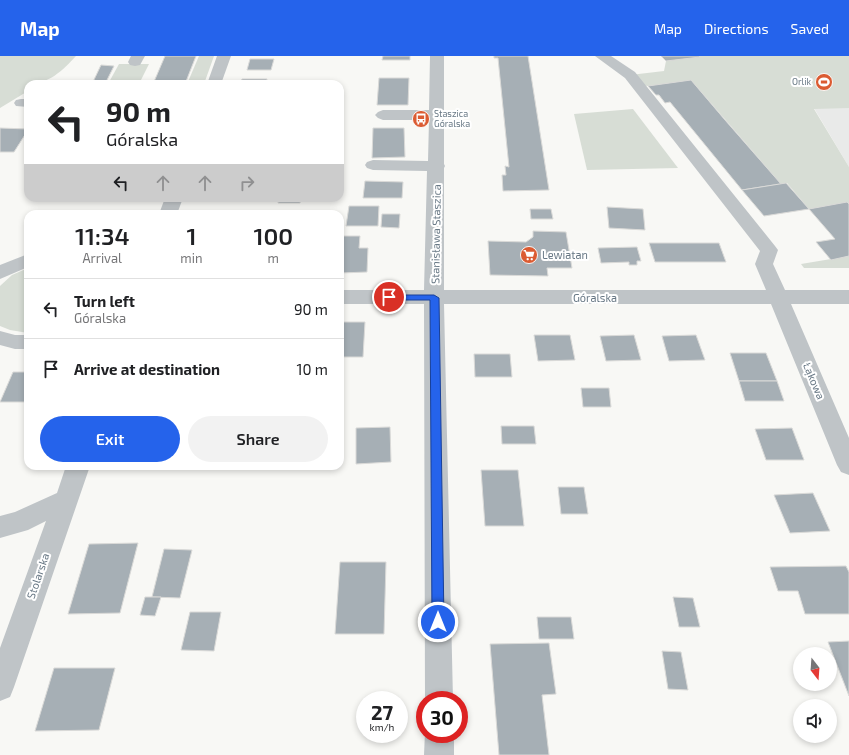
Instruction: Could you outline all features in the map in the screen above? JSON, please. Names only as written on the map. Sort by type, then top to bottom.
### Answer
[{"type":"street","points":[[215,80],[224,56]]},
{"type":"street","name":"Stanisława Staszica","points":[[437,56],[437,166],[434,298],[439,691]]},
{"type":"street","points":[[602,56],[630,75],[769,250],[764,264],[779,298]]},
{"type":"street","points":[[383,115],[437,115]]},
{"type":"street","points":[[373,165],[437,166]]},
{"type":"street","points":[[0,273],[24,262]]},
{"type":"street","name":"Góralska","points":[[344,297],[849,297]]},
{"type":"street","name":"Łąkowa","points":[[779,298],[849,465]]},
{"type":"street","points":[[0,338],[15,342],[24,342]]},
{"type":"street","name":"Stolarska","points":[[0,687],[76,470]]},
{"type":"street","points":[[0,527],[20,522],[65,500]]},
{"type":"street","points":[[439,743],[439,755]]},
{"type":"shaded area","points":[[0,56],[76,56],[66,67],[49,79],[24,80],[24,93],[0,108]]},
{"type":"shaded area","points":[[199,56],[214,56],[205,80],[189,80]]},
{"type":"shaded area","points":[[699,56],[849,56],[849,108],[814,109],[849,167],[849,204],[847,202],[809,209],[787,183],[781,184],[691,80],[648,86],[638,85],[630,75],[664,71],[666,61]]},
{"type":"shaded area","points":[[849,56],[849,167],[814,108]]},
{"type":"shaded area","points":[[119,64],[149,64],[141,80],[110,80]]},
{"type":"shaded area","points":[[633,109],[678,168],[587,170],[574,114]]},
{"type":"shaded area","points":[[849,256],[849,268],[804,268],[801,264]]},
{"type":"shaded area","points":[[24,270],[24,332],[10,330],[0,326],[0,286],[12,275]]},
{"type":"building","points":[[165,56],[196,56],[187,80],[155,80]]},
{"type":"building","points":[[383,56],[410,56],[410,60],[382,60]]},
{"type":"building","points":[[494,56],[528,56],[549,190],[503,191],[502,175],[506,175],[505,166],[509,167],[498,58],[494,58]]},
{"type":"building","points":[[661,56],[699,56],[700,57],[666,61]]},
{"type":"building","points":[[250,59],[274,59],[271,70],[247,70]]},
{"type":"building","points":[[101,65],[114,66],[107,80],[94,80]]},
{"type":"building","points":[[379,78],[409,78],[408,105],[377,105]]},
{"type":"building","points":[[242,79],[267,79],[267,80]]},
{"type":"building","points":[[691,80],[781,184],[742,190],[670,102],[665,103],[659,95],[656,95],[648,86]]},
{"type":"building","points":[[0,128],[24,129],[24,136],[14,152],[0,152]]},
{"type":"building","points":[[373,128],[404,128],[405,157],[372,158]]},
{"type":"building","points":[[365,181],[403,182],[402,198],[363,198]]},
{"type":"building","points":[[786,183],[809,209],[764,216],[742,190]]},
{"type":"building","points":[[278,202],[300,202],[300,203]]},
{"type":"building","points":[[847,202],[849,204],[849,256],[831,260],[816,242],[835,239],[809,209]]},
{"type":"building","points":[[349,206],[379,206],[378,226],[346,226]]},
{"type":"building","points":[[607,207],[643,209],[645,230],[609,228]]},
{"type":"building","points":[[530,209],[551,209],[553,219],[531,219]]},
{"type":"building","points":[[382,214],[400,214],[399,228],[381,227]]},
{"type":"building","name":"Lewiatan","points":[[533,231],[566,232],[572,268],[547,268],[548,276],[490,275],[488,241],[526,242],[533,237]]},
{"type":"building","points":[[344,236],[360,236],[359,248],[368,248],[367,272],[344,273]]},
{"type":"building","points":[[649,243],[719,243],[726,262],[655,262]]},
{"type":"building","points":[[637,247],[641,261],[637,261],[637,265],[629,265],[629,262],[601,263],[598,248]]},
{"type":"building","points":[[344,322],[365,322],[363,357],[344,357]]},
{"type":"building","points":[[534,335],[570,335],[575,360],[538,361]]},
{"type":"building","points":[[634,335],[641,360],[606,361],[600,336]]},
{"type":"building","points":[[696,335],[705,360],[669,361],[662,336]]},
{"type":"building","points":[[730,353],[766,353],[777,381],[739,381]]},
{"type":"building","points":[[474,354],[510,354],[512,377],[475,377]]},
{"type":"building","points":[[13,372],[24,372],[24,402],[0,402]]},
{"type":"building","points":[[739,381],[777,381],[784,401],[745,401]]},
{"type":"building","points":[[581,388],[609,388],[611,407],[583,407]]},
{"type":"building","points":[[501,426],[534,426],[536,444],[502,444]]},
{"type":"building","points":[[390,427],[391,462],[356,464],[356,428]]},
{"type":"building","points":[[792,428],[804,460],[766,460],[755,429]]},
{"type":"building","points":[[481,470],[518,470],[524,526],[485,526]]},
{"type":"building","points":[[558,487],[584,487],[588,514],[561,514]]},
{"type":"building","points":[[813,493],[830,531],[790,533],[774,495]]},
{"type":"building","points":[[138,543],[120,613],[68,614],[89,544]]},
{"type":"building","points":[[164,549],[192,550],[180,598],[152,597]]},
{"type":"building","points":[[340,562],[386,562],[384,634],[335,634]]},
{"type":"building","points":[[846,566],[849,572],[849,614],[805,614],[798,591],[778,591],[770,567]]},
{"type":"building","points":[[145,597],[161,597],[155,616],[140,615]]},
{"type":"building","points":[[673,597],[693,598],[700,627],[679,627]]},
{"type":"building","points":[[190,612],[221,612],[214,651],[181,650]]},
{"type":"building","points":[[537,617],[571,617],[574,639],[539,639]]},
{"type":"building","points":[[849,641],[849,696],[837,665],[837,647],[830,647],[828,642]]},
{"type":"building","points":[[549,643],[556,694],[542,695],[549,755],[499,755],[490,644]]},
{"type":"building","points":[[662,651],[681,652],[688,690],[668,689]]},
{"type":"building","points":[[54,668],[115,668],[99,730],[35,731]]},
{"type":"place","name":"Orlik","points":[[824,82]]},
{"type":"place","name":"Staszica Góralska","points":[[421,119]]},
{"type":"place","name":"Lewiatan","points":[[529,255]]},
{"type":"route","points":[[389,297],[434,298],[438,622]]}]
